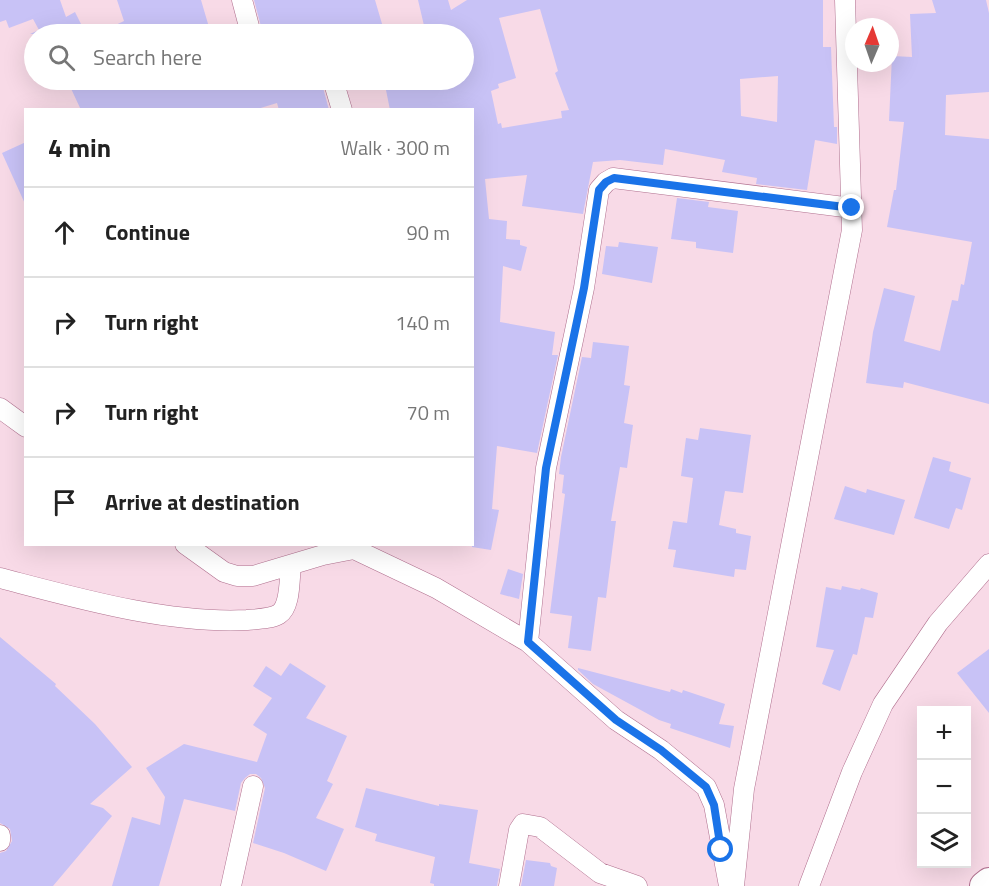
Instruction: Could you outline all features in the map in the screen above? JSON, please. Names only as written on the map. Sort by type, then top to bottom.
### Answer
[{"type":"main road","points":[[984,886],[989,882]]},
{"type":"street","points":[[242,0],[248,24]]},
{"type":"street","points":[[734,886],[744,789],[852,230],[845,0]]},
{"type":"street","points":[[336,90],[341,108]]},
{"type":"street","points":[[528,642],[546,468],[584,288],[599,190],[606,182],[614,178],[852,208]]},
{"type":"street","points":[[0,408],[24,426]]},
{"type":"street","points":[[188,546],[224,572],[237,576],[253,576],[354,547],[436,588],[528,642],[616,720],[661,750],[706,787],[714,805],[729,886]]},
{"type":"street","points":[[810,886],[852,772],[884,704],[938,623],[989,564]]},
{"type":"street","points":[[0,578],[83,600],[175,616],[229,621],[261,619],[279,614],[285,606],[291,566]]},
{"type":"street","points":[[231,886],[253,786]]},
{"type":"street","points":[[508,886],[519,830],[523,824],[528,823],[540,827],[600,873],[637,886]]},
{"type":"street","points":[[0,836],[0,841]]},
{"type":"building","points":[[0,0],[60,0],[66,17],[75,12],[81,24],[36,24],[33,19],[9,28],[6,20],[0,22]]},
{"type":"building","points":[[117,0],[201,0],[208,24],[118,24],[124,21]]},
{"type":"building","points":[[254,0],[375,0],[382,24],[260,24]]},
{"type":"building","points":[[418,0],[448,0],[451,10],[467,0],[823,0],[823,47],[831,47],[834,127],[837,127],[837,144],[815,140],[807,190],[756,184],[757,178],[722,172],[725,160],[665,149],[663,165],[620,160],[593,162],[583,214],[522,206],[527,175],[485,179],[489,219],[507,221],[506,239],[520,240],[520,245],[527,247],[521,271],[503,266],[500,322],[555,332],[552,355],[558,355],[537,453],[497,446],[492,509],[499,510],[491,550],[472,547],[474,546],[474,108],[390,108],[386,90],[474,90],[474,24],[424,24]],"holes":[[[540,9],[558,71],[555,73],[569,110],[561,111],[562,118],[502,128],[501,123],[498,124],[491,91],[499,88],[498,84],[516,78],[499,18]],[[778,76],[777,122],[741,116],[740,79]]]},
{"type":"building","points":[[932,0],[986,0],[989,13],[989,92],[946,95],[945,135],[989,139],[989,404],[904,382],[903,388],[866,383],[873,332],[884,288],[915,296],[904,341],[940,351],[952,300],[958,301],[961,284],[964,285],[972,242],[887,227],[894,190],[896,190],[904,122],[889,121],[891,72],[899,72],[899,56],[912,57],[910,14],[936,13]]},
{"type":"building","points":[[72,90],[324,90],[328,108],[278,108],[277,103],[261,108],[80,108]]},
{"type":"building","points":[[24,143],[24,202],[2,153]]},
{"type":"building","points":[[677,198],[709,202],[708,207],[738,211],[733,253],[696,248],[696,242],[671,239]]},
{"type":"building","points":[[619,242],[658,247],[652,283],[602,274],[606,246],[618,247]]},
{"type":"building","points":[[593,342],[629,346],[624,385],[630,386],[624,423],[633,425],[627,468],[620,467],[611,521],[616,521],[606,598],[598,597],[591,651],[568,648],[572,616],[550,613],[565,494],[562,493],[564,475],[559,474],[561,457],[582,357],[591,358]]},
{"type":"building","points":[[700,428],[751,435],[743,493],[725,491],[719,525],[736,529],[736,533],[751,536],[746,570],[735,569],[734,577],[673,567],[676,550],[668,549],[673,521],[687,523],[693,478],[681,476],[686,438],[698,440]]},
{"type":"building","points":[[933,457],[951,462],[949,471],[971,478],[962,510],[956,508],[949,529],[914,518]]},
{"type":"building","points":[[845,486],[866,493],[867,489],[905,500],[894,535],[834,519]]},
{"type":"building","points":[[508,569],[523,574],[519,599],[500,594]]},
{"type":"building","points":[[842,586],[878,593],[873,618],[865,617],[857,655],[853,654],[840,691],[822,684],[834,650],[816,647],[826,587],[841,590]]},
{"type":"building","points":[[0,637],[56,684],[55,686],[95,724],[132,767],[90,804],[103,808],[112,816],[53,886],[0,886],[0,853],[6,851],[12,841],[10,829],[0,823]]},
{"type":"building","points":[[989,649],[989,713],[957,673]]},
{"type":"building","points":[[290,663],[326,686],[306,718],[347,736],[327,781],[333,784],[316,818],[344,829],[326,871],[253,843],[265,788],[261,778],[256,774],[250,774],[241,783],[235,811],[184,799],[159,886],[112,886],[132,817],[160,825],[165,797],[146,768],[184,744],[257,762],[267,734],[253,725],[272,698],[253,686],[266,666],[281,676]]},
{"type":"building","points":[[578,668],[670,692],[671,689],[682,693],[683,690],[725,704],[719,724],[734,726],[730,748],[670,728],[671,724],[659,720],[593,684]]},
{"type":"building","points":[[366,788],[439,806],[439,804],[478,810],[469,863],[500,869],[497,886],[434,886],[430,883],[435,857],[375,841],[377,834],[355,827]]},
{"type":"building","points":[[526,860],[550,863],[551,866],[557,868],[554,886],[521,886]]},
{"type":"route","points":[[721,850],[714,805],[706,787],[661,750],[616,720],[528,642],[546,468],[584,288],[599,190],[606,182],[614,178],[852,208]]}]
